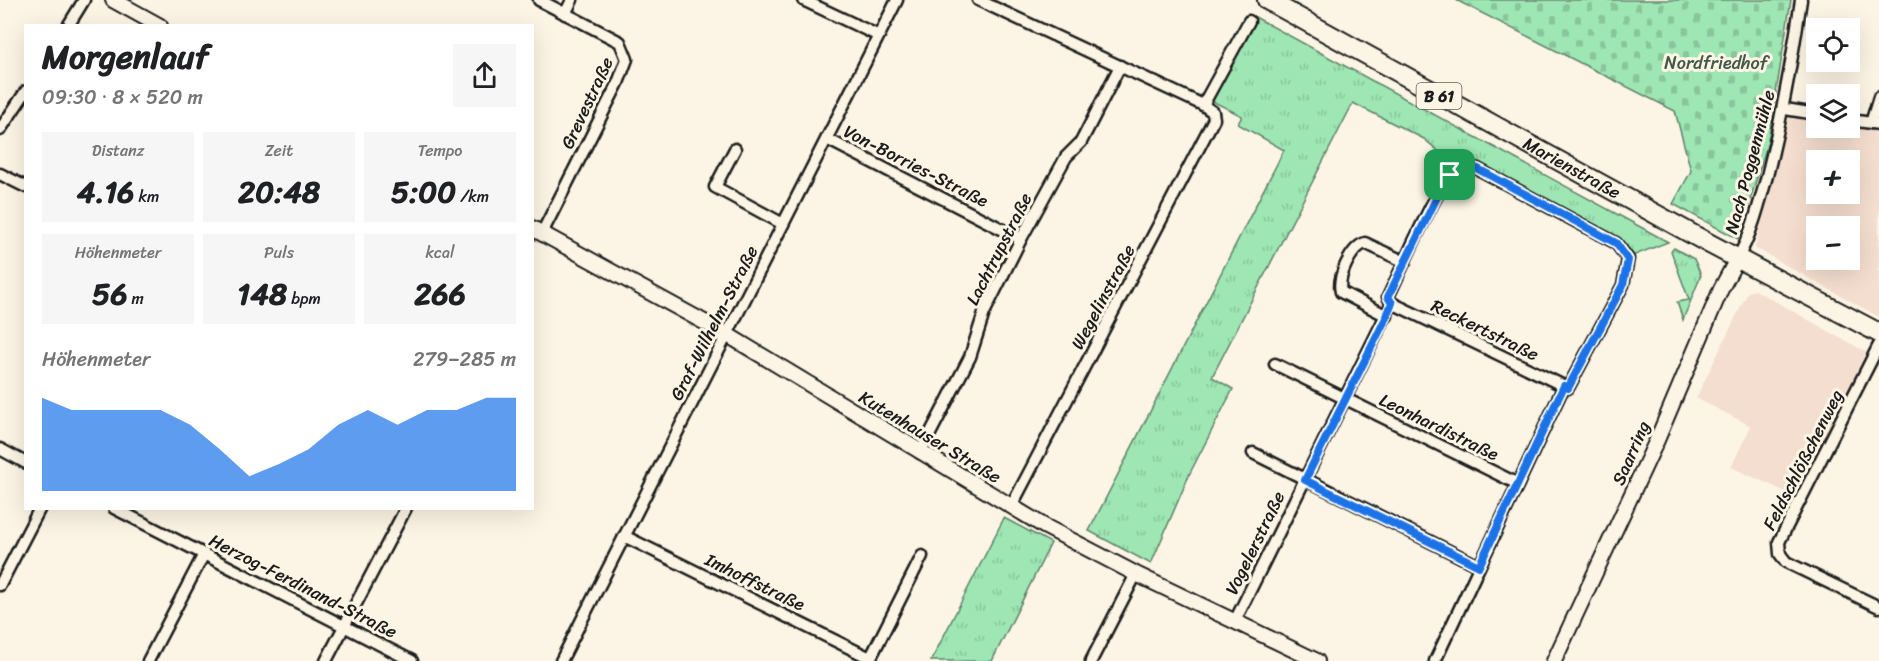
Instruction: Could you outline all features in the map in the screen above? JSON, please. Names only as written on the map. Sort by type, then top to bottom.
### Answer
[{"type":"main road","name":"Marienstraße","points":[[1267,0],[1737,258],[1879,333]]},
{"type":"street","points":[[69,24],[84,0]]},
{"type":"street","points":[[113,0],[156,24]]},
{"type":"street","name":"Grevestraße","points":[[537,231],[618,83],[627,59],[620,42],[539,0]]},
{"type":"street","points":[[565,14],[572,0]]},
{"type":"street","points":[[803,0],[877,35]]},
{"type":"street","name":"Graf-Wilhelm-Straße","points":[[561,661],[827,140],[877,35],[897,0]]},
{"type":"street","points":[[978,0],[1203,105],[1249,21]]},
{"type":"street","name":"Nach Poggenmühle","points":[[1737,258],[1745,246],[1760,201],[1785,109],[1801,0]]},
{"type":"street","name":"Lachtrupstraße","points":[[920,453],[970,357],[984,313],[1021,239],[1066,156],[1080,142],[1120,66]]},
{"type":"street","points":[[0,130],[24,93]]},
{"type":"street","points":[[1860,122],[1875,124],[1879,97]]},
{"type":"street","name":"Wegelinstraße","points":[[1011,507],[1214,119],[1213,111],[1203,105]]},
{"type":"street","points":[[1785,109],[1806,112]]},
{"type":"street","name":"Von-Borries-Straße","points":[[827,140],[1021,239]]},
{"type":"street","points":[[735,149],[716,187],[783,224]]},
{"type":"street","points":[[1387,316],[1341,292],[1340,278],[1355,250],[1365,243],[1405,262],[1443,185],[1459,168],[1468,166],[1478,169],[1616,243],[1628,260],[1626,277],[1568,388],[1564,386],[1435,661]]},
{"type":"street","points":[[0,174],[24,186]]},
{"type":"street","name":"Kutenhauser Straße","points":[[537,231],[726,334],[1011,507],[1136,574],[1317,661]]},
{"type":"street","name":"Saarring","points":[[1554,661],[1678,392],[1720,289],[1737,258]]},
{"type":"street","name":"Vogelerstraße","points":[[1235,621],[1387,316],[1392,303],[1388,297],[1405,262]]},
{"type":"street","name":"Reckertstraße","points":[[1392,303],[1564,386]]},
{"type":"street","name":"Feldschlößchenweg","points":[[1879,345],[1779,542],[1780,554],[1786,562],[1879,606]]},
{"type":"street","points":[[1275,364],[1345,399]]},
{"type":"street","name":"Leonhardistraße","points":[[1345,399],[1518,484]]},
{"type":"street","points":[[0,448],[24,462]]},
{"type":"street","name":"Vogelerstraße","points":[[1253,453],[1305,480]]},
{"type":"street","points":[[1305,480],[1479,566]]},
{"type":"street","points":[[0,585],[39,510]]},
{"type":"street","name":"Herzog-Ferdinand-Straße","points":[[118,510],[412,661]]},
{"type":"street","points":[[326,661],[405,510]]},
{"type":"street","name":"Imhoffstraße","points":[[624,536],[870,660]]},
{"type":"street","points":[[148,661],[204,554]]},
{"type":"street","points":[[870,660],[922,556]]},
{"type":"street","points":[[1091,661],[1136,574]]},
{"type":"shaded area","points":[[1793,103],[1806,105],[1806,138],[1860,138],[1860,114],[1879,117],[1879,317],[1755,248]]},
{"type":"shaded area","points":[[1755,290],[1866,352],[1795,496],[1731,467],[1751,426],[1696,398],[1748,292]]},
{"type":"green space","name":"Nordfriedhof","points":[[1456,0],[1791,0],[1768,142],[1738,239],[1673,204],[1691,171],[1675,111]]},
{"type":"green space","points":[[1255,17],[1668,242],[1630,257],[1465,163],[1455,165],[1424,139],[1353,103],[1212,377],[1233,389],[1190,473],[1151,564],[1089,531],[1284,150],[1238,124],[1242,116],[1210,100]]},
{"type":"green space","points":[[1674,248],[1694,259],[1701,275],[1683,320],[1677,302],[1689,300],[1671,251]]},
{"type":"green space","points":[[1004,518],[1051,543],[992,661],[931,661]]},
{"type":"route","points":[[1468,166],[1478,169],[1616,243],[1628,260],[1623,285],[1568,388],[1564,386],[1479,566],[1305,480],[1392,303],[1388,297],[1450,175],[1459,168],[1468,166]]}]
